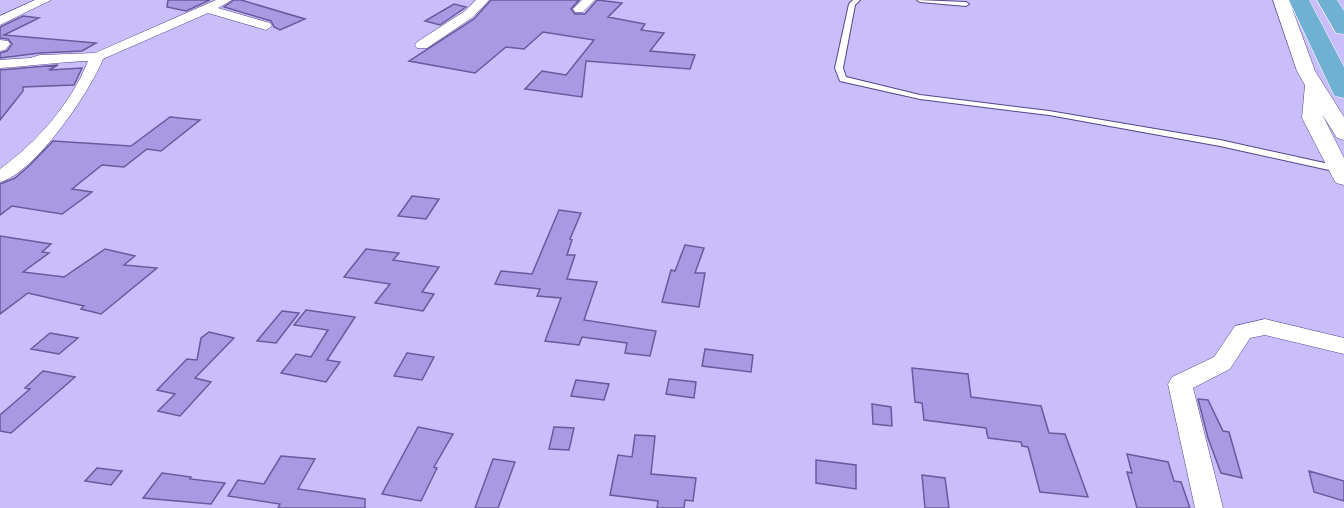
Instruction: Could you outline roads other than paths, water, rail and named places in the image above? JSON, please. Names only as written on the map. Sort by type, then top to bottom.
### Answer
[{"type":"highway","points":[[1299,0],[1344,91]]},
{"type":"highway","points":[[1327,0],[1344,28]]},
{"type":"street","points":[[0,21],[45,0]]},
{"type":"street","points":[[0,64],[32,62],[40,59],[97,57],[226,0]]},
{"type":"street","points":[[422,45],[469,14],[483,0]]},
{"type":"street","points":[[579,9],[589,0]]},
{"type":"street","points":[[1281,0],[1306,70],[1344,134]]},
{"type":"street","points":[[205,8],[266,26]]},
{"type":"street","points":[[0,177],[60,122],[92,75],[97,57]]},
{"type":"street","points":[[1314,85],[1312,118],[1341,174]]},
{"type":"street","points":[[1209,508],[1180,384],[1222,363],[1243,332],[1265,327],[1344,346]]},
{"type":"lane","points":[[857,0],[852,4],[839,68],[843,78],[920,97],[1049,113],[1221,143],[1341,174]]},
{"type":"lane","points":[[920,0],[966,3]]}]
